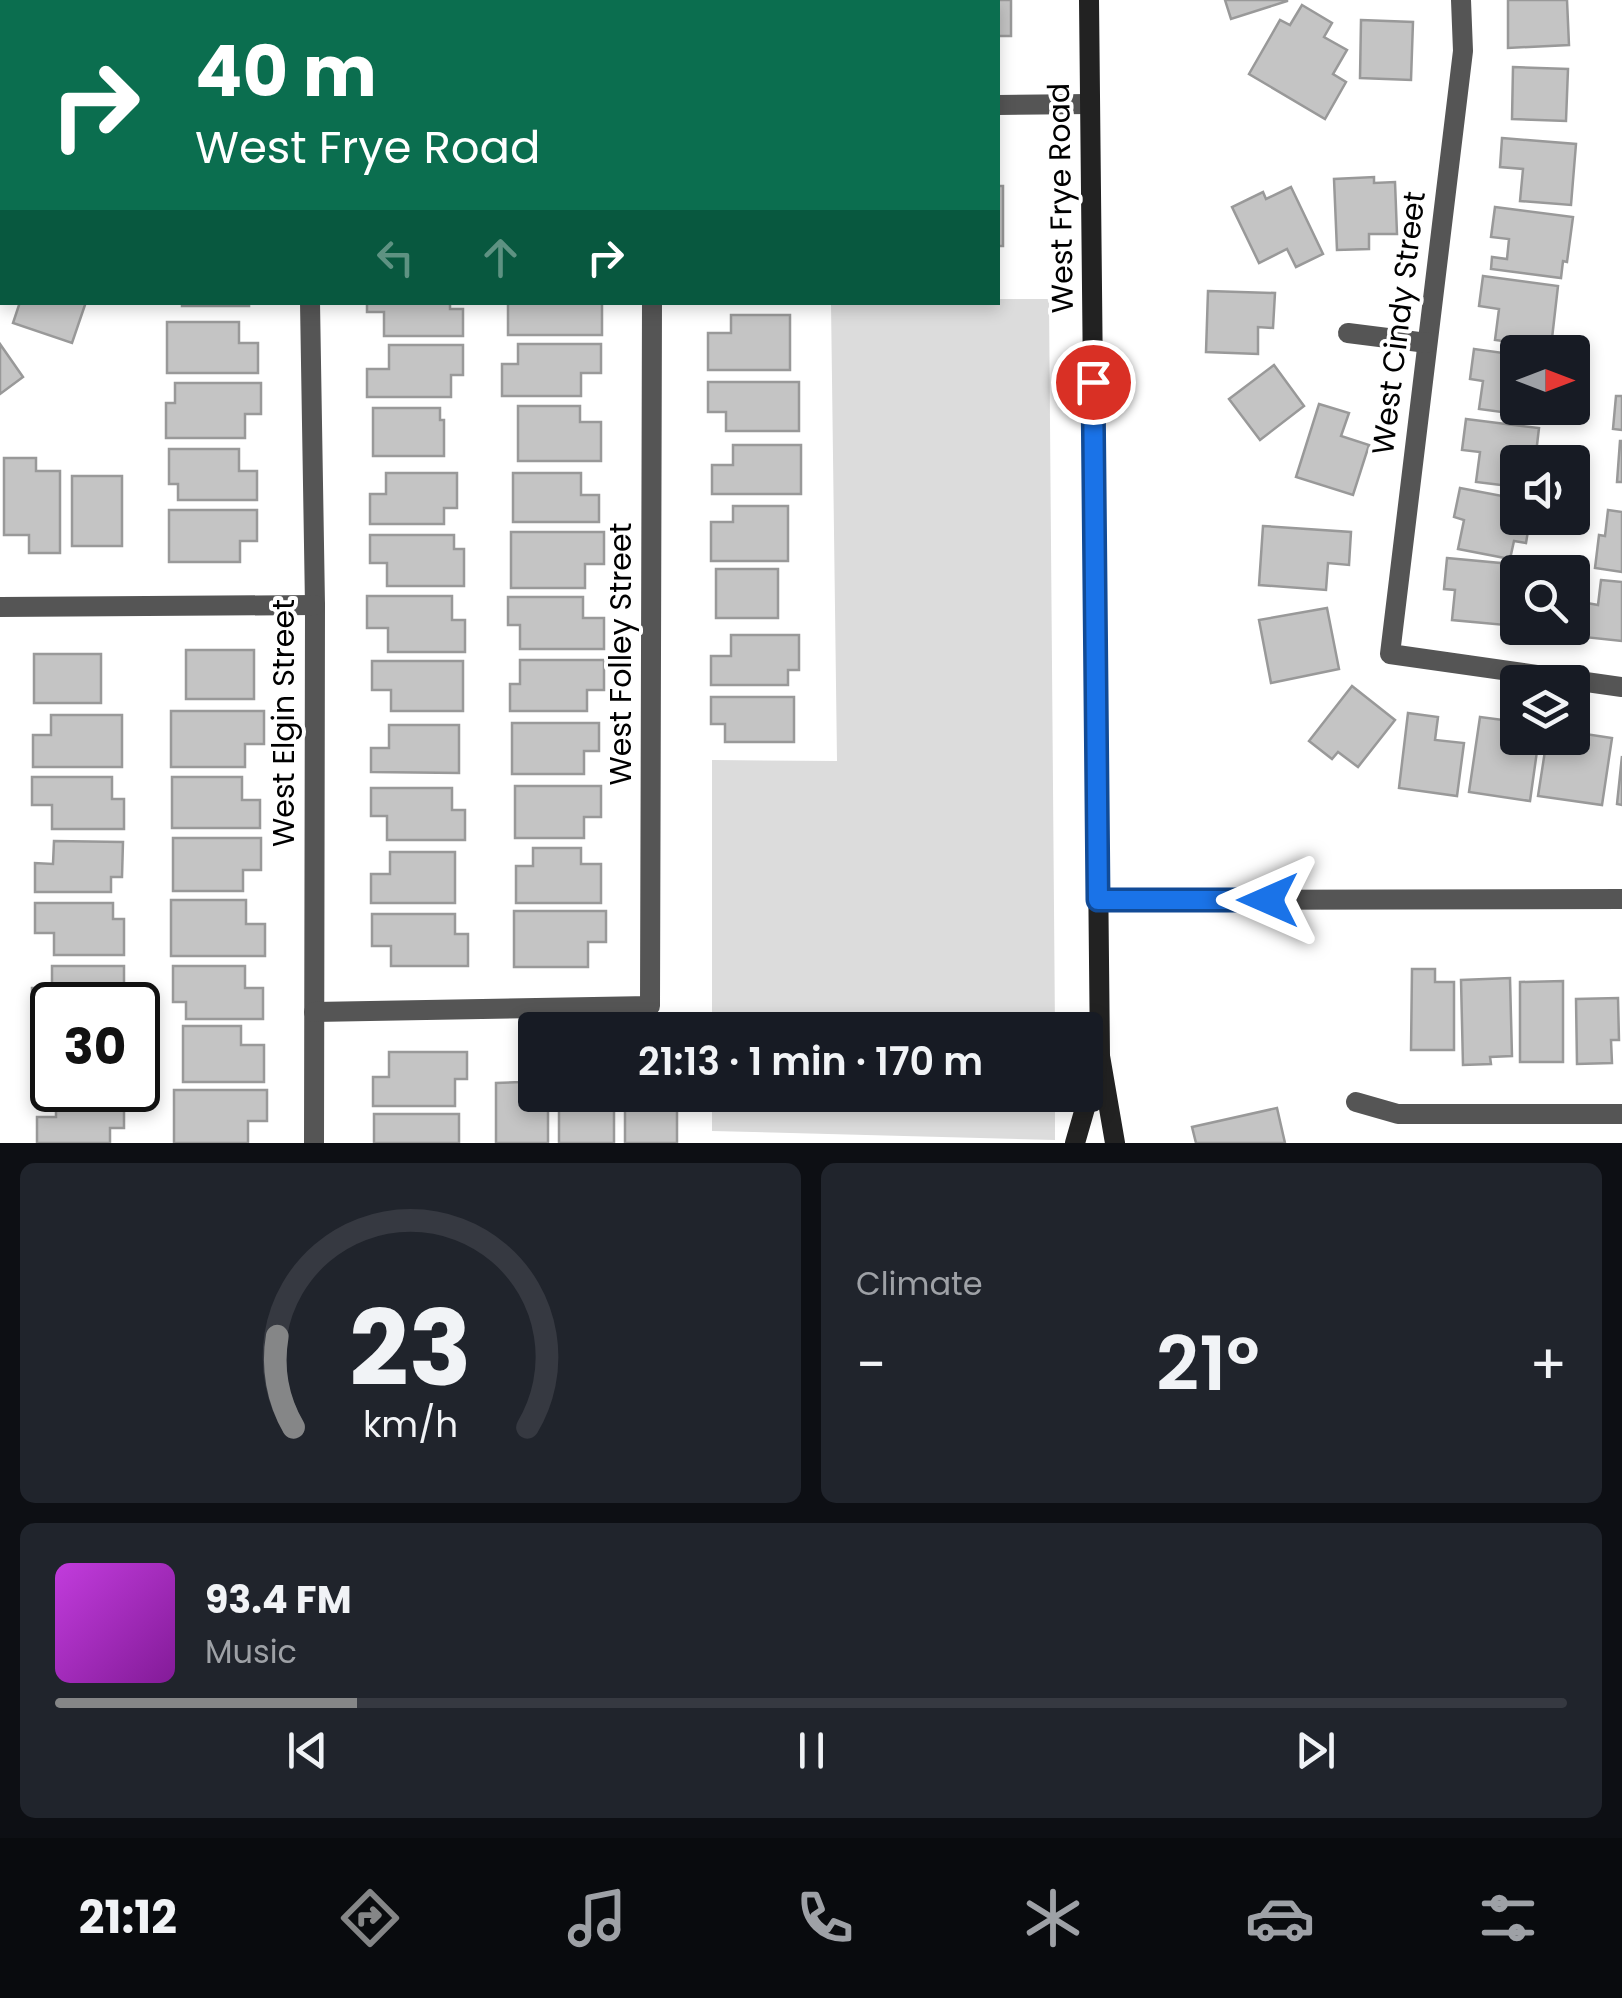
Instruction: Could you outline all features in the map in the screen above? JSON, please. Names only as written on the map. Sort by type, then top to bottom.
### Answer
[{"type":"street","name":"West Frye Road","points":[[1089,0],[1099,1012]]},
{"type":"street","name":"West Cindy Street","points":[[1462,0],[1463,52],[1390,654],[1622,687]]},
{"type":"street","points":[[1000,105],[1090,104]]},
{"type":"street","name":"West Elgin Street","points":[[310,305],[315,604],[314,1143]]},
{"type":"street","name":"West Folley Street","points":[[314,1012],[650,1006],[652,305]]},
{"type":"street","points":[[1348,333],[1426,343]]},
{"type":"street","points":[[0,607],[315,604]]},
{"type":"street","points":[[1098,900],[1622,899]]},
{"type":"street","name":"West Frye Road","points":[[1103,1073],[1115,1143]]},
{"type":"street","points":[[1356,1102],[1398,1114],[1622,1114]]},
{"type":"street","name":"West Frye Road","points":[[1075,1143],[1084,1112]]},
{"type":"shaded area","points":[[1000,299],[1049,299],[1055,1012],[712,1012],[712,760],[837,761],[831,305],[1000,305]]},
{"type":"shaded area","points":[[712,1112],[1055,1112],[1055,1140],[712,1131]]},
{"type":"building","points":[[1000,0],[1011,0],[1011,36],[1000,36]]},
{"type":"building","points":[[1225,0],[1287,0],[1287,1],[1231,19]]},
{"type":"building","points":[[1508,0],[1567,0],[1569,45],[1508,48]]},
{"type":"building","points":[[1302,5],[1332,23],[1324,37],[1347,50],[1333,74],[1346,82],[1325,119],[1249,74],[1280,20],[1290,25]]},
{"type":"building","points":[[1361,20],[1413,22],[1411,80],[1360,78]]},
{"type":"building","points":[[1513,67],[1568,69],[1566,121],[1512,119]]},
{"type":"building","points":[[1502,138],[1576,144],[1571,205],[1520,201],[1523,169],[1500,167]]},
{"type":"building","points":[[1374,177],[1374,183],[1395,182],[1397,234],[1369,234],[1369,249],[1337,250],[1334,179]]},
{"type":"building","points":[[1000,186],[1003,186],[1000,246]]},
{"type":"building","points":[[1291,187],[1323,254],[1296,267],[1287,249],[1259,263],[1232,207],[1263,192],[1266,199]]},
{"type":"building","points":[[1495,207],[1573,217],[1561,278],[1491,269],[1492,257],[1507,259],[1509,239],[1491,237]]},
{"type":"building","points":[[1483,276],[1558,286],[1552,335],[1500,335],[1500,341],[1495,340],[1499,309],[1479,306]]},
{"type":"building","points":[[1208,291],[1275,293],[1273,328],[1258,327],[1258,354],[1206,352]]},
{"type":"building","points":[[19,305],[85,305],[72,343],[13,323]]},
{"type":"building","points":[[182,305],[249,305],[249,306]]},
{"type":"building","points":[[367,305],[450,305],[450,309],[463,309],[463,336],[384,336],[384,312],[367,312]]},
{"type":"building","points":[[508,305],[602,305],[602,335],[508,335]]},
{"type":"building","points":[[731,315],[790,315],[790,370],[708,370],[708,333],[731,333]]},
{"type":"building","points":[[167,322],[239,322],[239,343],[258,343],[258,373],[167,373]]},
{"type":"building","points":[[0,344],[23,377],[0,394]]},
{"type":"building","points":[[518,344],[601,344],[601,373],[581,373],[581,396],[502,396],[502,364],[518,364]]},
{"type":"building","points":[[389,345],[463,345],[463,375],[451,375],[451,397],[367,397],[367,369],[389,369]]},
{"type":"building","points":[[1474,349],[1500,353],[1500,412],[1479,409],[1483,381],[1470,379]]},
{"type":"building","points":[[1274,365],[1304,406],[1260,440],[1229,399]]},
{"type":"building","points":[[708,382],[799,382],[799,431],[726,431],[726,412],[708,412]]},
{"type":"building","points":[[175,383],[261,383],[261,414],[245,414],[245,438],[166,438],[166,403],[175,403]]},
{"type":"building","points":[[1616,396],[1622,396],[1622,430],[1613,429]]},
{"type":"building","points":[[1319,404],[1349,413],[1341,436],[1369,445],[1353,495],[1296,477]]},
{"type":"building","points":[[518,406],[580,406],[580,422],[601,422],[601,461],[518,461]]},
{"type":"building","points":[[373,408],[440,408],[444,456],[373,456]]},
{"type":"building","points":[[1466,419],[1539,428],[1537,445],[1500,445],[1500,485],[1476,482],[1480,452],[1462,450]]},
{"type":"building","points":[[1620,441],[1622,482],[1617,482]]},
{"type":"building","points":[[733,445],[801,445],[801,494],[712,494],[712,465],[733,465]]},
{"type":"building","points":[[169,449],[239,449],[239,471],[257,471],[257,500],[178,500],[178,484],[169,484]]},
{"type":"building","points":[[4,458],[36,458],[36,471],[60,471],[60,553],[29,553],[29,535],[4,535]]},
{"type":"building","points":[[386,473],[457,473],[457,508],[444,508],[444,524],[370,524],[370,494],[386,494]]},
{"type":"building","points":[[513,473],[581,473],[581,495],[599,495],[599,522],[513,522]]},
{"type":"building","points":[[72,476],[122,476],[122,546],[72,546]]},
{"type":"building","points":[[1460,488],[1500,496],[1500,535],[1527,535],[1526,543],[1514,541],[1511,555],[1500,557],[1458,549],[1464,520],[1454,517]]},
{"type":"building","points":[[733,506],[788,506],[788,561],[711,561],[711,522],[733,522]]},
{"type":"building","points":[[169,510],[257,510],[257,541],[240,541],[240,562],[169,562]]},
{"type":"building","points":[[1608,510],[1622,512],[1622,572],[1595,568],[1599,535],[1605,536]]},
{"type":"building","points":[[1263,526],[1351,532],[1349,565],[1328,563],[1326,590],[1259,585]]},
{"type":"building","points":[[511,532],[604,532],[604,564],[585,564],[585,588],[511,588]]},
{"type":"building","points":[[370,535],[454,535],[454,549],[464,549],[464,586],[387,586],[387,563],[370,563]]},
{"type":"building","points":[[1447,558],[1500,563],[1500,625],[1452,620],[1455,590],[1444,589]]},
{"type":"building","points":[[716,569],[778,569],[778,618],[716,618]]},
{"type":"building","points":[[1601,580],[1622,582],[1622,641],[1590,638],[1590,604],[1598,605]]},
{"type":"building","points":[[367,596],[452,596],[452,620],[465,620],[465,652],[388,652],[388,628],[367,628]]},
{"type":"building","points":[[508,597],[583,597],[583,618],[604,618],[604,649],[520,649],[520,625],[508,625]]},
{"type":"building","points":[[1327,608],[1339,669],[1271,683],[1259,620]]},
{"type":"building","points":[[731,635],[799,635],[799,670],[788,670],[788,685],[711,685],[711,656],[731,656]]},
{"type":"building","points":[[186,650],[254,650],[254,699],[186,699]]},
{"type":"building","points":[[34,654],[101,654],[101,703],[34,703]]},
{"type":"building","points":[[520,660],[604,660],[604,690],[587,690],[587,711],[510,711],[510,684],[520,684]]},
{"type":"building","points":[[372,661],[463,661],[463,711],[391,711],[391,690],[372,690]]},
{"type":"building","points":[[1352,686],[1395,720],[1358,767],[1338,752],[1332,759],[1309,741]]},
{"type":"building","points":[[711,697],[794,697],[794,742],[725,742],[725,724],[711,724]]},
{"type":"building","points":[[171,711],[264,711],[264,744],[245,744],[245,767],[171,767]]},
{"type":"building","points":[[1408,713],[1438,717],[1435,740],[1464,743],[1457,796],[1399,788]]},
{"type":"building","points":[[51,715],[122,715],[122,767],[33,767],[33,735],[51,735]]},
{"type":"building","points":[[1480,717],[1500,720],[1500,755],[1536,755],[1530,801],[1469,792]]},
{"type":"building","points":[[512,723],[599,723],[599,751],[584,751],[584,774],[512,774]]},
{"type":"building","points":[[389,725],[459,725],[459,773],[371,772],[371,748],[389,748]]},
{"type":"building","points":[[1590,735],[1612,738],[1602,805],[1538,796],[1544,755],[1590,755]]},
{"type":"building","points":[[1622,756],[1622,805],[1617,804]]},
{"type":"building","points":[[32,777],[112,777],[112,799],[124,799],[124,829],[52,829],[52,805],[32,805]]},
{"type":"building","points":[[172,777],[242,777],[242,800],[260,800],[260,828],[172,828]]},
{"type":"building","points":[[515,786],[601,786],[601,817],[584,817],[584,838],[515,838]]},
{"type":"building","points":[[371,788],[452,788],[452,810],[465,810],[465,840],[387,840],[387,816],[371,816]]},
{"type":"building","points":[[173,838],[261,838],[261,870],[243,870],[243,891],[173,891]]},
{"type":"building","points":[[54,841],[123,842],[122,877],[111,877],[111,892],[35,892],[35,863],[53,864]]},
{"type":"building","points":[[533,848],[581,848],[581,864],[601,864],[601,903],[516,903],[516,866],[533,866]]},
{"type":"building","points":[[390,852],[455,852],[455,903],[371,903],[371,874],[390,874]]},
{"type":"building","points":[[171,900],[246,900],[246,924],[265,924],[265,956],[171,956]]},
{"type":"building","points":[[35,903],[113,903],[113,919],[124,919],[124,955],[54,955],[54,933],[35,933]]},
{"type":"building","points":[[514,911],[606,911],[606,942],[588,942],[588,967],[514,967]]},
{"type":"building","points":[[372,914],[455,914],[455,934],[468,934],[468,966],[391,966],[391,946],[372,946]]},
{"type":"building","points":[[52,966],[124,966],[124,982],[52,982]]},
{"type":"building","points":[[173,966],[245,966],[245,988],[263,988],[263,1019],[186,1019],[186,1002],[173,1002]]},
{"type":"building","points":[[1412,969],[1435,969],[1435,982],[1454,982],[1454,1050],[1411,1050]]},
{"type":"building","points":[[1510,978],[1512,1056],[1490,1057],[1491,1064],[1463,1065],[1461,980]]},
{"type":"building","points":[[1563,981],[1563,1062],[1520,1062],[1520,982]]},
{"type":"building","points":[[1618,998],[1619,1040],[1611,1040],[1612,1063],[1577,1064],[1576,999]]},
{"type":"building","points":[[183,1026],[241,1026],[241,1045],[264,1045],[264,1082],[183,1082]]},
{"type":"building","points":[[389,1052],[467,1052],[467,1079],[455,1079],[455,1106],[373,1106],[373,1077],[389,1077]]},
{"type":"building","points":[[518,1082],[518,1112],[548,1112],[548,1143],[496,1143],[496,1083]]},
{"type":"building","points":[[174,1090],[267,1090],[267,1121],[248,1121],[248,1143],[174,1143]]},
{"type":"building","points":[[1277,1108],[1285,1143],[1196,1143],[1192,1127]]},
{"type":"building","points":[[56,1112],[124,1112],[124,1128],[110,1128],[110,1143],[37,1143],[37,1117],[56,1117]]},
{"type":"building","points":[[559,1112],[614,1112],[614,1143],[559,1143]]},
{"type":"building","points":[[625,1112],[677,1112],[677,1143],[625,1143]]},
{"type":"building","points":[[374,1114],[459,1114],[459,1143],[374,1143]]},
{"type":"route","points":[[1093,382],[1098,900],[1268,900]]}]
